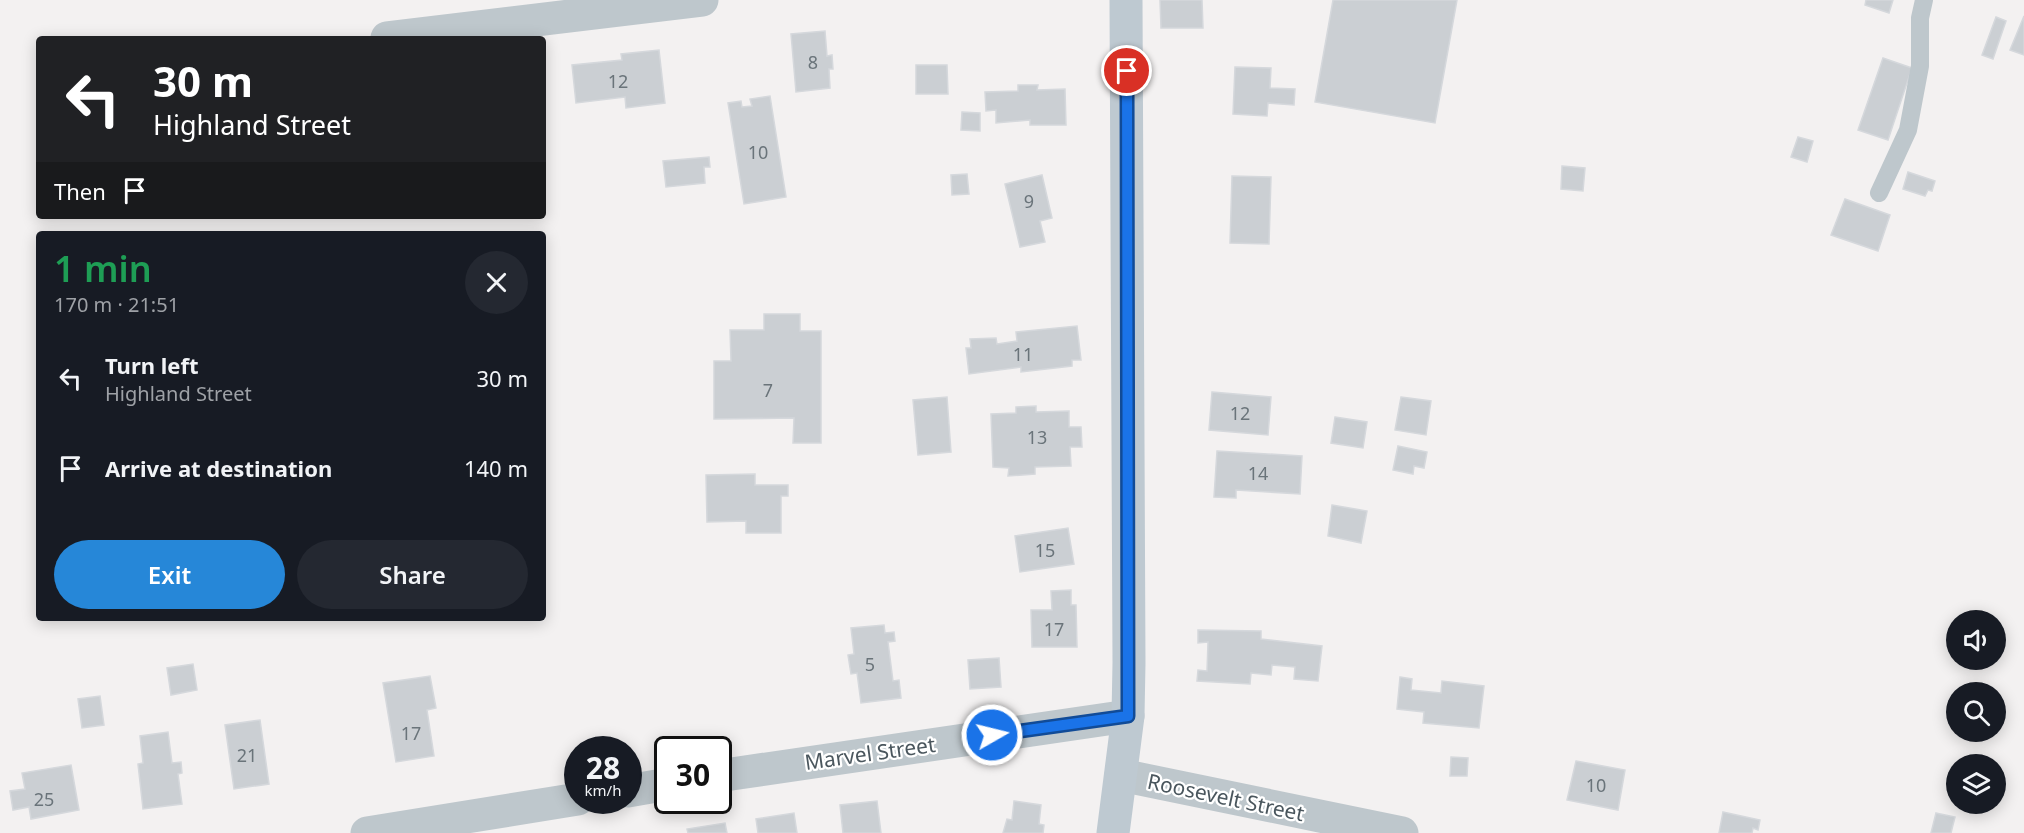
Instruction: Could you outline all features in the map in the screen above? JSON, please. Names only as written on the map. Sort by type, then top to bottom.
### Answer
[{"type":"street","points":[[404,36],[702,0]]},
{"type":"street","points":[[1113,833],[1128,716],[1126,0]]},
{"type":"street","name":"Marvel Street","points":[[732,774],[1128,716]]},
{"type":"street","name":"Roosevelt Street","points":[[1121,775],[1402,833]]},
{"type":"street","points":[[367,833],[564,801]]},
{"type":"lane","points":[[1879,193],[1908,130],[1920,66],[1920,18],[1924,0]]},
{"type":"building","points":[[1160,0],[1202,0],[1203,28],[1161,28]]},
{"type":"building","points":[[1333,0],[1457,0],[1435,123],[1315,102]]},
{"type":"building","points":[[1866,0],[1893,0],[1889,13],[1865,5]]},
{"type":"building","points":[[2024,16],[2024,55],[2010,50]]},
{"type":"building","points":[[1996,17],[2006,21],[1993,59],[1982,55]]},
{"type":"building","points":[[825,31],[827,56],[832,55],[833,69],[829,69],[830,88],[796,92],[791,34]]},
{"type":"building","points":[[659,50],[665,103],[626,108],[625,97],[576,103],[572,65],[622,60],[621,54]]},
{"type":"building","points":[[1883,58],[1912,68],[1888,140],[1858,130]]},
{"type":"building","points":[[916,65],[947,65],[948,94],[916,94]]},
{"type":"building","points":[[1235,67],[1271,68],[1270,88],[1295,89],[1294,105],[1268,103],[1267,116],[1233,114]]},
{"type":"building","points":[[1018,85],[1038,85],[1037,90],[1065,89],[1066,125],[1030,125],[1030,120],[996,123],[996,110],[986,111],[985,92],[1018,91]]},
{"type":"building","points":[[770,96],[786,197],[744,204],[728,103],[741,101],[742,107],[752,106],[750,99]]},
{"type":"building","points":[[962,112],[980,113],[980,131],[961,130]]},
{"type":"building","points":[[1798,137],[1813,141],[1807,162],[1791,157]]},
{"type":"building","points":[[709,157],[710,167],[704,167],[705,183],[666,187],[663,161]]},
{"type":"building","points":[[1562,166],[1585,168],[1583,191],[1561,189]]},
{"type":"building","points":[[1908,172],[1935,181],[1932,191],[1928,190],[1925,196],[1903,189]]},
{"type":"building","points":[[967,174],[969,194],[952,195],[951,175]]},
{"type":"building","points":[[1042,175],[1052,218],[1040,221],[1045,242],[1020,247],[1005,184]]},
{"type":"building","points":[[1232,176],[1271,177],[1269,244],[1230,243]]},
{"type":"building","points":[[1845,199],[1890,215],[1878,251],[1831,235]]},
{"type":"building","points":[[764,314],[800,314],[800,331],[821,331],[821,443],[793,443],[794,418],[714,419],[714,361],[731,361],[730,330],[764,330]]},
{"type":"building","points":[[1077,326],[1081,360],[1072,360],[1072,366],[1021,372],[1021,367],[969,374],[966,348],[971,348],[970,339],[996,338],[997,344],[1017,341],[1016,332]]},
{"type":"building","points":[[1212,392],[1271,397],[1268,435],[1209,430]]},
{"type":"building","points":[[947,397],[951,452],[918,455],[913,400]]},
{"type":"building","points":[[1401,397],[1431,401],[1426,435],[1395,430]]},
{"type":"building","points":[[1036,406],[1036,412],[1069,411],[1069,427],[1081,427],[1082,447],[1070,447],[1071,466],[1035,467],[1035,474],[1008,476],[1009,468],[993,467],[991,414],[1016,413],[1016,407]]},
{"type":"building","points":[[1335,417],[1367,422],[1363,448],[1331,443]]},
{"type":"building","points":[[1398,446],[1427,452],[1424,468],[1414,466],[1413,474],[1393,470]]},
{"type":"building","points":[[1217,451],[1302,456],[1300,494],[1236,490],[1236,498],[1214,497]]},
{"type":"building","points":[[755,474],[755,485],[788,485],[788,496],[781,496],[781,533],[746,533],[746,521],[707,522],[706,475]]},
{"type":"building","points":[[1332,505],[1367,511],[1361,543],[1328,536]]},
{"type":"building","points":[[1068,528],[1074,564],[1020,572],[1015,536]]},
{"type":"building","points":[[1071,590],[1071,605],[1076,605],[1077,647],[1032,647],[1031,610],[1052,610],[1051,591]]},
{"type":"building","points":[[884,625],[885,633],[894,632],[895,641],[888,642],[893,681],[899,680],[901,698],[861,703],[857,673],[851,674],[848,655],[854,654],[851,628]]},
{"type":"building","points":[[1198,630],[1261,631],[1261,639],[1322,646],[1318,681],[1294,679],[1295,667],[1272,665],[1271,675],[1251,673],[1250,684],[1197,681],[1198,670],[1207,671],[1208,642],[1198,643]]},
{"type":"building","points":[[999,658],[1001,687],[970,689],[968,660]]},
{"type":"building","points":[[193,664],[197,690],[171,695],[167,668]]},
{"type":"building","points":[[430,676],[436,708],[427,710],[434,756],[396,762],[383,683]]},
{"type":"building","points":[[1400,677],[1412,679],[1411,690],[1441,693],[1442,681],[1484,686],[1479,728],[1423,723],[1424,712],[1397,709]]},
{"type":"building","points":[[100,696],[104,725],[82,728],[78,699]]},
{"type":"building","points":[[260,720],[269,784],[234,789],[225,725]]},
{"type":"building","points":[[168,732],[172,763],[181,762],[182,773],[178,774],[182,804],[143,809],[138,764],[143,763],[140,736]]},
{"type":"building","points":[[1451,757],[1468,758],[1467,776],[1450,776]]},
{"type":"building","points":[[1576,761],[1625,770],[1618,810],[1567,800]]},
{"type":"building","points":[[71,765],[79,810],[31,819],[29,807],[13,810],[10,791],[25,789],[22,773]]},
{"type":"building","points":[[877,801],[881,833],[843,833],[840,805]]},
{"type":"building","points":[[1014,801],[1041,805],[1039,824],[1044,825],[1043,833],[1003,833],[1007,819],[1012,820]]},
{"type":"building","points":[[1723,812],[1760,820],[1758,830],[1753,828],[1752,833],[1719,833]]},
{"type":"building","points":[[794,813],[797,833],[758,833],[756,819]]},
{"type":"building","points":[[1936,813],[1955,817],[1951,833],[1931,833]]},
{"type":"building","points":[[725,823],[727,833],[688,833],[687,829]]},
{"type":"route","points":[[992,735],[1128,716],[1127,71]]}]
